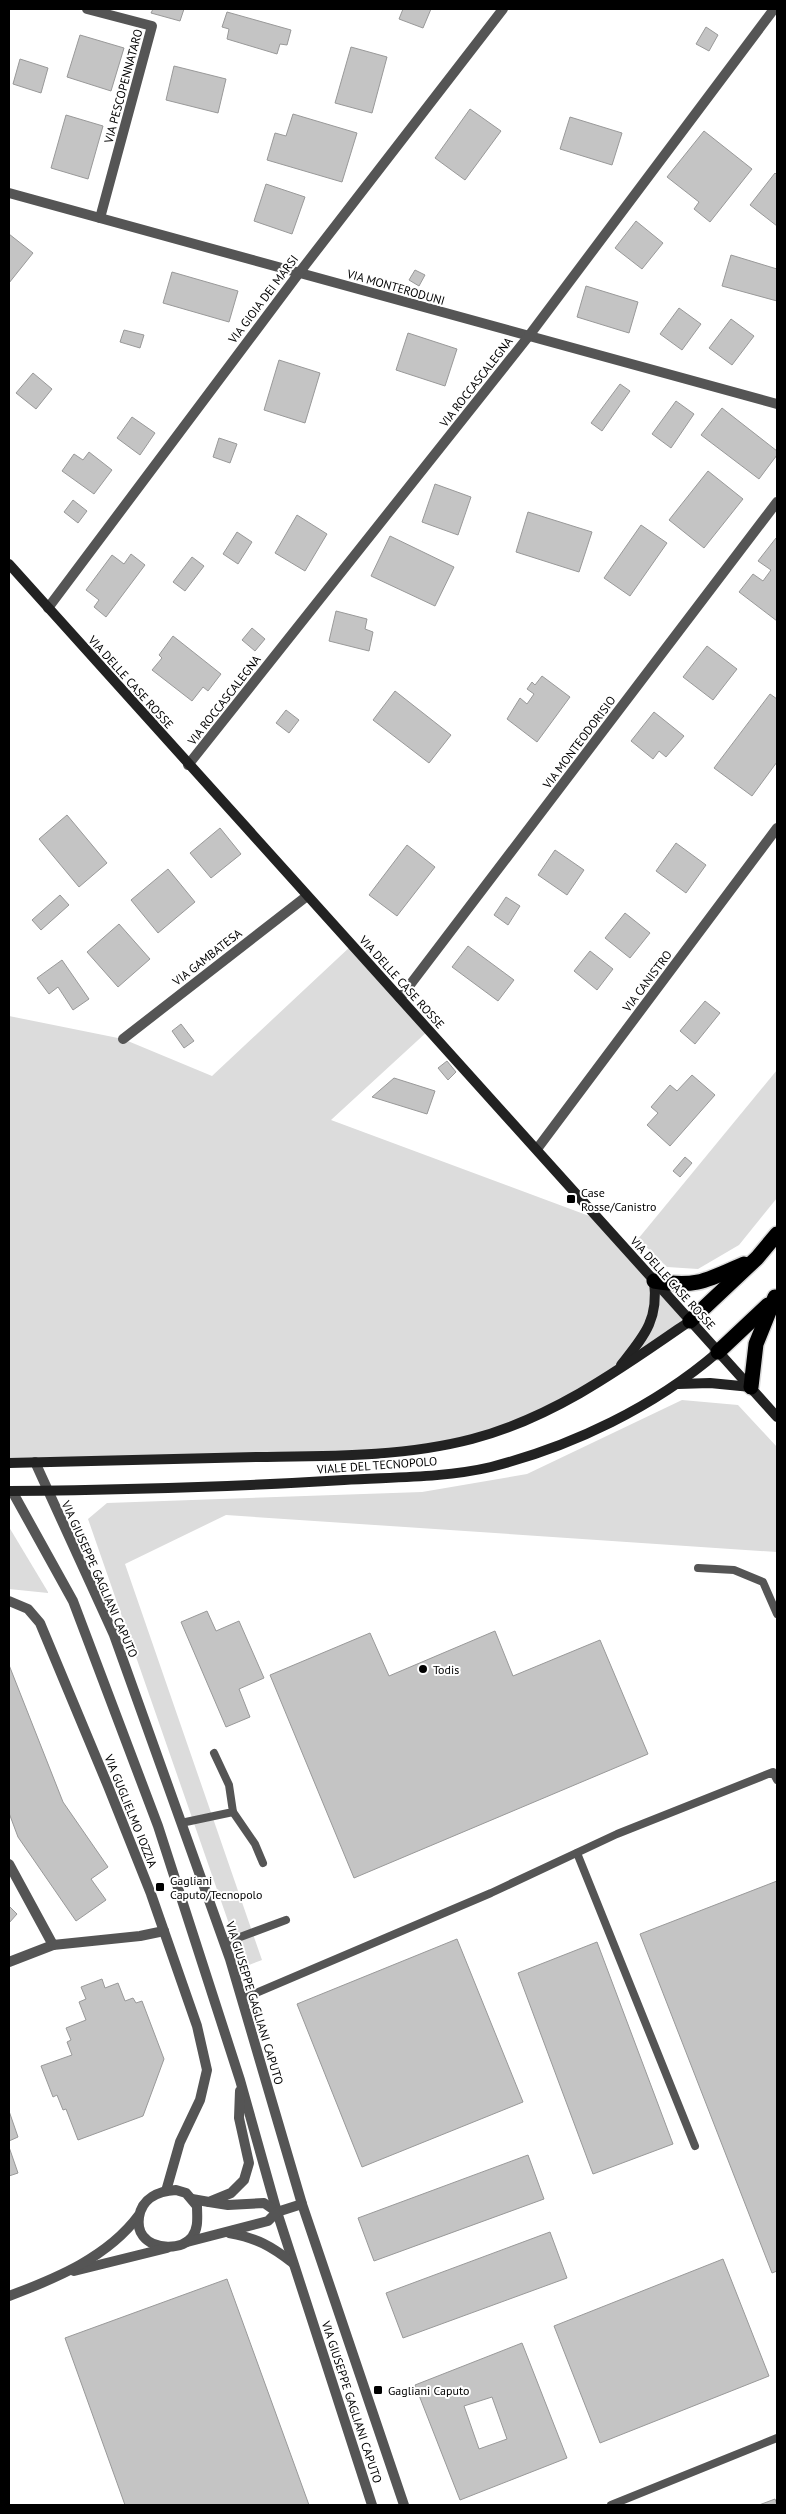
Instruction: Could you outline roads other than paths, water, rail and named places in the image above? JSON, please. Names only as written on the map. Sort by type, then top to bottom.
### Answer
[{"type":"highway","points":[[690,1321],[757,1258],[777,1234]]},
{"type":"highway","points":[[654,1280],[678,1285],[704,1283],[757,1258]]},
{"type":"highway","points":[[718,1352],[776,1296]]},
{"type":"highway","points":[[751,1387],[756,1344],[776,1296]]},
{"type":"main road","name":"VIA DELLE CASE ROSSE","points":[[9,564],[777,1417]]},
{"type":"main road","points":[[615,1374],[644,1336],[651,1323],[656,1296],[654,1280]]},
{"type":"main road","name":"VIALE DEL TECNOPOLO","points":[[9,1463],[295,1456],[399,1451],[471,1439],[507,1427],[556,1406],[615,1374],[690,1321]]},
{"type":"main road","name":"VIALE DEL TECNOPOLO","points":[[10,1491],[284,1484],[444,1473],[490,1467],[533,1454],[606,1424],[677,1384],[718,1352]]},
{"type":"main road","points":[[677,1384],[710,1383],[751,1387]]},
{"type":"street","name":"VIA PESCOPENNATARO","points":[[87,9],[152,26],[100,218]]},
{"type":"street","name":"VIA GIOIA DEI MARSI","points":[[48,608],[299,272],[504,9]]},
{"type":"street","name":"VIA ROCCASCALEGNA","points":[[188,765],[528,337],[774,9]]},
{"type":"street","name":"VIA MONTERODUNI","points":[[9,193],[777,404]]},
{"type":"street","name":"VIA MONTEODORISIO","points":[[400,998],[777,502]]},
{"type":"street","name":"VIA CANISTRO","points":[[536,1149],[777,828]]},
{"type":"street","name":"VIA GAMBATESA","points":[[123,1039],[307,896]]},
{"type":"street","name":"VIA GIUSEPPE GAGLIANI CAPUTO","points":[[35,1462],[114,1634],[224,1942],[302,2204],[404,2505]]},
{"type":"street","name":"VIA GIUSEPPE GAGLIANI CAPUTO","points":[[10,1491],[72,1601],[158,1826],[240,2080],[293,2263],[372,2505]]},
{"type":"street","name":"VIA GUGLIELMO IOZZIA","points":[[9,1601],[28,1609],[40,1623],[108,1786],[164,1931],[197,2026],[207,2070],[200,2100],[180,2142],[166,2191]]},
{"type":"street","points":[[9,1864],[53,1945]]},
{"type":"street","points":[[9,1962],[53,1945],[140,1936],[164,1931]]},
{"type":"street","points":[[209,2202],[231,2193],[244,2180],[249,2163],[239,2118],[240,2080]]},
{"type":"street","points":[[63,2274],[115,2243],[140,2214],[148,2199],[166,2191],[181,2192],[192,2199],[197,2206],[196,2228],[192,2237],[179,2245],[153,2244],[143,2236],[139,2227],[140,2214]]},
{"type":"street","points":[[192,2199],[228,2205],[264,2203],[277,2212]]},
{"type":"street","points":[[9,2296],[63,2274],[179,2245],[268,2220],[277,2212],[302,2204]]},
{"type":"street","points":[[225,2232],[252,2237],[272,2246],[293,2263]]},
{"type":"lane","points":[[698,1568],[734,1570],[762,1582],[777,1614]]},
{"type":"lane","points":[[214,1753],[229,1785],[233,1812],[255,1844],[263,1863]]},
{"type":"lane","points":[[242,1999],[491,1893],[617,1834],[773,1772],[777,1780]]},
{"type":"lane","points":[[181,1823],[233,1812]]},
{"type":"lane","points":[[577,1853],[695,2146]]},
{"type":"lane","points":[[224,1942],[286,1920]]},
{"type":"lane","points":[[611,2505],[777,2438]]},
{"type":"place","name":"Case Rosse/Canistro","points":[[571,1199]]},
{"type":"place","name":"Todis","points":[[423,1669]]},
{"type":"place","name":"Gagliani Caputo/Tecnopolo","points":[[160,1887]]},
{"type":"place","name":"Gagliani Caputo","points":[[378,2390]]}]
